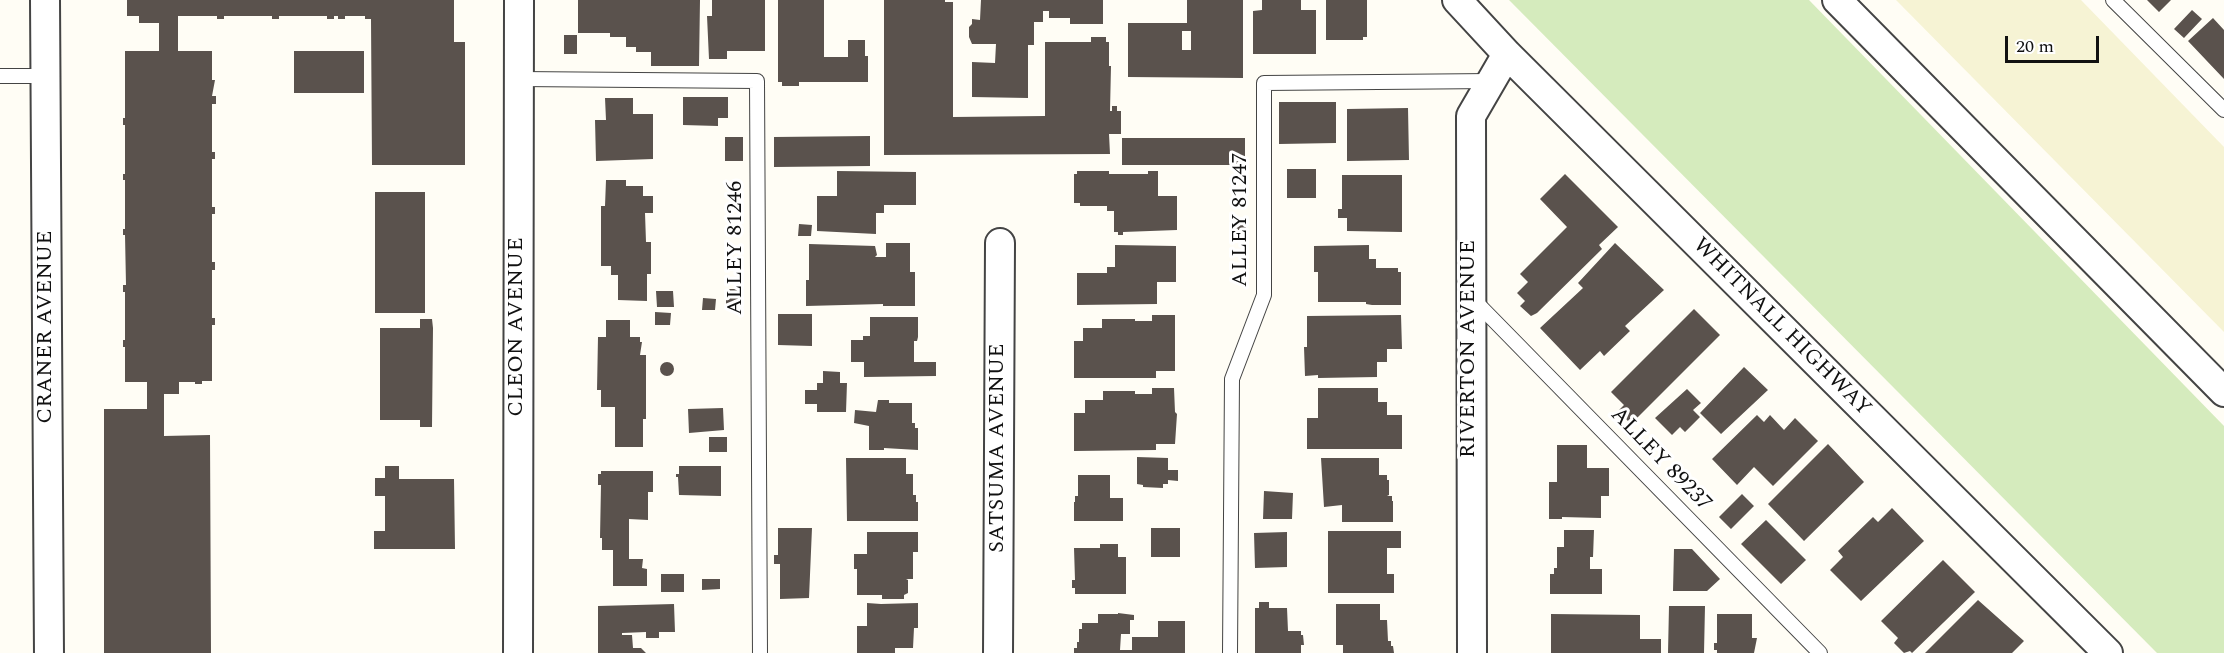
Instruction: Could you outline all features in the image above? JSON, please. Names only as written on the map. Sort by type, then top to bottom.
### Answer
[{"type":"street","name":"CRANER AVENUE","points":[[45,0],[49,653]]},
{"type":"street","name":"CLEON AVENUE","points":[[518,653],[519,0]]},
{"type":"street","name":"WHITNALL HIGHWAY","points":[[1457,0],[1507,54],[2098,650]]},
{"type":"street","points":[[1837,0],[2224,392]]},
{"type":"street","name":"RIVERTON AVENUE","points":[[1472,653],[1471,116],[1507,54]]},
{"type":"street","name":"SATSUMA AVENUE","points":[[998,653],[1000,243]]},
{"type":"lane","points":[[2113,0],[2224,110]]},
{"type":"lane","points":[[0,76],[45,76]]},
{"type":"lane","name":"ALLEY 81246","points":[[519,79],[757,81],[760,653]]},
{"type":"lane","name":"ALLEY 81247","points":[[1230,653],[1232,379],[1264,295],[1264,83],[1492,81]]},
{"type":"lane","name":"ALLEY 89237","points":[[1470,296],[1820,653]]},
{"type":"shaded area","points":[[1896,0],[2081,0],[2224,147],[2224,332]]},
{"type":"green space","points":[[1509,0],[1809,0],[2224,426],[2224,653],[2157,653]]},
{"type":"building","points":[[127,0],[454,0],[454,42],[465,42],[465,165],[372,165],[371,19],[365,19],[365,16],[345,16],[345,19],[338,19],[338,16],[334,16],[334,19],[327,19],[327,16],[279,16],[279,19],[272,19],[272,16],[224,16],[224,19],[217,19],[217,16],[178,16],[178,51],[212,51],[212,80],[215,80],[212,96],[216,96],[216,104],[212,104],[212,152],[215,152],[215,159],[212,159],[212,207],[215,207],[215,214],[212,214],[212,262],[215,262],[215,270],[212,270],[212,318],[215,318],[215,325],[212,325],[212,381],[202,381],[202,384],[179,382],[179,394],[164,394],[164,436],[210,435],[211,653],[104,653],[104,409],[147,409],[147,382],[125,382],[123,340],[125,340],[125,292],[123,292],[123,285],[126,285],[123,229],[125,229],[125,180],[123,180],[123,174],[125,174],[125,125],[123,125],[123,118],[125,118],[125,51],[159,51],[159,23],[139,23],[139,16],[127,16]]},
{"type":"building","points":[[578,0],[700,0],[699,66],[651,66],[651,52],[636,52],[636,47],[626,47],[626,37],[610,37],[610,33],[578,33]]},
{"type":"building","points":[[712,0],[765,0],[765,51],[727,51],[727,59],[709,59],[707,16],[712,16]]},
{"type":"building","points":[[778,0],[824,0],[824,57],[848,57],[848,40],[865,40],[865,56],[868,56],[868,82],[799,82],[799,86],[782,86],[782,82],[778,82]]},
{"type":"building","points":[[884,0],[953,2],[953,117],[1045,116],[1045,42],[1091,42],[1091,37],[1106,37],[1106,42],[1109,42],[1109,66],[1111,66],[1110,111],[1112,111],[1112,106],[1117,106],[1117,111],[1121,111],[1121,134],[1109,134],[1110,154],[884,155]]},
{"type":"building","points":[[981,0],[1103,0],[1103,24],[1070,24],[1070,18],[1049,18],[1049,11],[1043,11],[1043,22],[1034,22],[1034,45],[1028,45],[1028,98],[972,97],[972,62],[995,63],[996,44],[972,44],[969,37],[972,19],[980,20]]},
{"type":"building","points":[[1187,0],[1243,0],[1243,78],[1128,77],[1128,23],[1187,23]],"holes":[[[1182,31],[1191,31],[1191,50],[1182,50]]]},
{"type":"building","points":[[1262,0],[1301,0],[1301,10],[1316,10],[1316,54],[1253,54],[1253,11],[1262,10]]},
{"type":"building","points":[[1326,0],[1367,0],[1367,37],[1363,37],[1363,40],[1326,40]]},
{"type":"building","points":[[2147,0],[2171,0],[2159,12]]},
{"type":"building","points":[[2192,10],[2202,19],[2184,38],[2174,29]]},
{"type":"building","points":[[2213,18],[2224,30],[2224,79],[2188,41]]},
{"type":"building","points":[[564,35],[577,35],[577,54],[564,54]]},
{"type":"building","points":[[294,51],[364,51],[364,93],[294,93]]},
{"type":"building","points":[[683,97],[728,97],[728,118],[718,118],[718,126],[683,125]]},
{"type":"building","points":[[605,98],[633,98],[633,114],[653,114],[653,159],[596,161],[595,120],[606,120]]},
{"type":"building","points":[[1279,102],[1336,102],[1336,143],[1279,144]]},
{"type":"building","points":[[1408,108],[1409,160],[1347,161],[1347,109]]},
{"type":"building","points":[[870,136],[870,166],[774,167],[774,137]]},
{"type":"building","points":[[725,137],[743,137],[743,161],[725,161]]},
{"type":"building","points":[[1122,138],[1245,138],[1245,165],[1122,165]]},
{"type":"building","points":[[1287,169],[1316,169],[1316,198],[1287,198]]},
{"type":"building","points":[[837,171],[916,172],[916,205],[884,205],[884,213],[876,213],[876,234],[817,231],[817,196],[837,196]]},
{"type":"building","points":[[1077,171],[1148,174],[1148,171],[1158,171],[1158,196],[1177,196],[1177,230],[1123,232],[1123,235],[1118,235],[1118,232],[1114,232],[1114,211],[1107,211],[1107,206],[1080,206],[1080,203],[1074,203],[1074,174],[1077,174]]},
{"type":"building","points":[[1565,174],[1618,227],[1599,245],[1602,249],[1537,313],[1531,316],[1520,306],[1525,301],[1517,293],[1528,282],[1520,274],[1567,227],[1540,199]]},
{"type":"building","points":[[1342,175],[1402,175],[1402,232],[1347,231],[1347,218],[1338,218],[1338,209],[1342,209]]},
{"type":"building","points":[[606,180],[626,180],[626,186],[643,186],[643,196],[653,196],[653,213],[645,213],[646,242],[651,242],[651,274],[647,274],[647,301],[618,300],[618,275],[611,275],[611,266],[601,266],[601,206],[605,206]]},
{"type":"building","points":[[375,192],[425,192],[425,313],[375,313]]},
{"type":"building","points":[[1231,219],[1246,220],[1246,238],[1231,237]]},
{"type":"building","points":[[799,224],[812,225],[811,236],[798,236]]},
{"type":"building","points":[[886,243],[910,243],[910,272],[915,272],[915,306],[883,306],[883,304],[806,306],[809,244],[875,246],[877,255],[875,257],[886,257]]},
{"type":"building","points":[[1615,243],[1664,290],[1625,326],[1630,331],[1604,356],[1600,351],[1580,370],[1540,328],[1583,288],[1578,283]]},
{"type":"building","points":[[1115,245],[1176,246],[1176,282],[1157,282],[1157,304],[1077,305],[1077,273],[1107,273],[1107,267],[1115,267]]},
{"type":"building","points":[[1369,245],[1369,259],[1376,259],[1376,268],[1398,268],[1398,272],[1401,272],[1401,305],[1318,302],[1318,272],[1314,272],[1314,246]]},
{"type":"building","points":[[726,289],[739,289],[739,300],[734,300],[734,305],[726,305]]},
{"type":"building","points":[[656,291],[673,291],[674,307],[657,307]]},
{"type":"building","points":[[703,298],[716,299],[715,310],[702,310]]},
{"type":"building","points":[[1694,309],[1720,335],[1631,424],[1618,411],[1624,405],[1611,392]]},
{"type":"building","points":[[655,312],[671,313],[670,325],[655,325]]},
{"type":"building","points":[[778,314],[812,314],[812,346],[778,345]]},
{"type":"building","points":[[1152,315],[1175,315],[1175,371],[1156,371],[1156,378],[1074,378],[1074,341],[1083,341],[1083,328],[1102,328],[1102,319],[1152,321]]},
{"type":"building","points":[[1401,315],[1402,349],[1387,349],[1387,362],[1377,362],[1377,377],[1318,378],[1318,375],[1305,376],[1304,347],[1307,347],[1307,316]]},
{"type":"building","points":[[870,317],[918,317],[918,337],[917,341],[914,341],[914,362],[936,362],[936,376],[864,377],[864,362],[851,362],[851,340],[863,340],[863,336],[870,336]]},
{"type":"building","points":[[420,319],[432,319],[433,328],[432,427],[420,427],[420,420],[380,420],[380,328],[420,328]]},
{"type":"building","points":[[606,320],[630,320],[630,337],[640,337],[640,342],[642,342],[640,355],[646,355],[646,419],[643,419],[643,447],[615,447],[615,407],[601,407],[601,390],[597,390],[598,337],[606,337]]},
{"type":"building","points":[[664,362],[670,362],[674,369],[670,376],[664,376],[660,372],[660,366]]},
{"type":"building","points":[[1744,367],[1768,390],[1721,434],[1700,413]]},
{"type":"building","points":[[823,371],[840,372],[840,383],[847,383],[846,412],[817,412],[817,404],[805,404],[805,390],[817,390],[817,383],[823,383]]},
{"type":"building","points":[[1152,388],[1174,388],[1177,414],[1175,444],[1156,444],[1156,450],[1074,451],[1074,413],[1085,413],[1085,400],[1103,400],[1103,391],[1135,391],[1135,394],[1152,394]]},
{"type":"building","points":[[1318,388],[1378,388],[1378,402],[1387,402],[1387,415],[1402,415],[1402,449],[1307,449],[1307,418],[1318,418]]},
{"type":"building","points":[[1687,389],[1701,403],[1693,410],[1700,417],[1685,432],[1680,427],[1672,435],[1655,418]]},
{"type":"building","points":[[878,400],[889,400],[889,403],[912,403],[912,423],[915,423],[915,428],[918,428],[918,450],[884,448],[884,450],[869,450],[869,426],[854,423],[855,410],[876,412]]},
{"type":"building","points":[[723,408],[724,430],[689,433],[688,409]]},
{"type":"building","points":[[1757,415],[1764,422],[1770,415],[1784,430],[1795,418],[1818,441],[1773,486],[1754,467],[1737,485],[1712,459]]},
{"type":"building","points":[[709,437],[727,437],[727,452],[709,452]]},
{"type":"building","points":[[1828,444],[1864,482],[1804,541],[1768,504]]},
{"type":"building","points":[[1557,445],[1587,445],[1587,468],[1609,468],[1609,496],[1601,496],[1601,518],[1549,519],[1549,482],[1557,482]]},
{"type":"building","points":[[1137,457],[1168,458],[1168,470],[1178,470],[1178,481],[1168,480],[1168,484],[1163,484],[1163,488],[1143,487],[1137,484]]},
{"type":"building","points":[[846,458],[906,458],[906,474],[913,474],[913,495],[916,495],[916,502],[918,502],[918,521],[847,521]]},
{"type":"building","points":[[1321,458],[1379,458],[1379,475],[1387,475],[1387,480],[1389,480],[1389,495],[1387,496],[1392,496],[1393,522],[1342,522],[1342,505],[1324,507]]},
{"type":"building","points":[[385,466],[399,466],[399,479],[454,479],[455,549],[374,549],[374,531],[385,531],[385,496],[375,496],[375,478],[385,478]]},
{"type":"building","points":[[679,466],[721,466],[721,496],[679,495],[676,474],[679,474]]},
{"type":"building","points":[[601,471],[653,471],[653,492],[648,492],[648,520],[629,519],[629,559],[643,559],[642,568],[647,569],[647,586],[613,586],[613,550],[602,550],[602,538],[600,538],[601,485],[598,485],[598,474],[601,474]]},
{"type":"building","points":[[1078,475],[1110,475],[1110,498],[1123,498],[1123,521],[1074,521],[1074,502],[1075,496],[1078,496]]},
{"type":"building","points":[[1264,491],[1293,493],[1292,519],[1263,519]]},
{"type":"building","points":[[1742,494],[1754,506],[1731,529],[1719,517]]},
{"type":"building","points":[[1892,508],[1924,541],[1861,601],[1830,570],[1843,557],[1838,551],[1873,517],[1878,522]]},
{"type":"building","points":[[1766,520],[1806,560],[1781,584],[1741,544]]},
{"type":"building","points":[[778,528],[812,528],[809,598],[780,599],[780,564],[774,564],[774,555],[778,555]]},
{"type":"building","points":[[1151,528],[1180,528],[1180,557],[1151,557]]},
{"type":"building","points":[[1564,530],[1594,530],[1590,569],[1602,569],[1602,594],[1550,594],[1550,574],[1554,574],[1554,568],[1557,568],[1557,547],[1564,547]]},
{"type":"building","points":[[1328,531],[1401,531],[1401,548],[1387,548],[1387,574],[1394,574],[1394,593],[1328,593]]},
{"type":"building","points":[[867,532],[918,532],[918,552],[913,552],[913,579],[906,579],[908,580],[908,593],[904,595],[904,599],[882,599],[882,595],[857,595],[857,569],[854,569],[854,554],[867,554]]},
{"type":"building","points":[[1287,532],[1287,567],[1255,568],[1254,533]]},
{"type":"building","points":[[1100,544],[1118,544],[1118,557],[1126,557],[1126,594],[1075,594],[1075,588],[1072,588],[1072,580],[1075,580],[1074,548],[1100,548]]},
{"type":"building","points":[[1674,549],[1692,549],[1720,579],[1707,591],[1673,591]]},
{"type":"building","points":[[1943,560],[1975,592],[1912,653],[1910,651],[1904,653],[1894,643],[1898,638],[1881,621]]},
{"type":"building","points":[[661,574],[684,574],[684,592],[661,592]]},
{"type":"building","points":[[702,579],[720,579],[720,589],[702,590]]},
{"type":"building","points":[[1978,600],[2024,641],[2012,653],[1925,653]]},
{"type":"building","points":[[1259,602],[1269,602],[1269,608],[1287,608],[1288,631],[1301,631],[1303,635],[1304,645],[1301,645],[1301,653],[1255,653],[1255,608],[1259,608]]},
{"type":"building","points":[[867,603],[918,603],[918,628],[914,628],[913,648],[895,648],[895,653],[857,653],[857,626],[867,626]]},
{"type":"building","points":[[674,604],[675,632],[659,632],[659,638],[646,638],[646,632],[622,633],[622,635],[632,635],[633,648],[641,648],[646,653],[598,653],[598,606]]},
{"type":"building","points":[[1336,604],[1380,604],[1380,620],[1387,620],[1388,641],[1391,641],[1394,653],[1343,653],[1343,645],[1336,645]]},
{"type":"building","points":[[1669,606],[1705,606],[1704,653],[1668,653]]},
{"type":"building","points":[[1098,614],[1134,615],[1134,620],[1130,620],[1130,634],[1121,634],[1120,650],[1132,650],[1132,637],[1158,637],[1158,621],[1185,621],[1185,653],[1074,653],[1074,648],[1077,648],[1077,642],[1079,642],[1079,629],[1082,629],[1082,623],[1098,623]]},
{"type":"building","points":[[1551,614],[1640,615],[1640,639],[1661,639],[1661,653],[1551,653]]},
{"type":"building","points":[[1717,614],[1752,614],[1752,638],[1757,638],[1754,653],[1717,653],[1717,650],[1714,650],[1714,643],[1717,643]]}]
